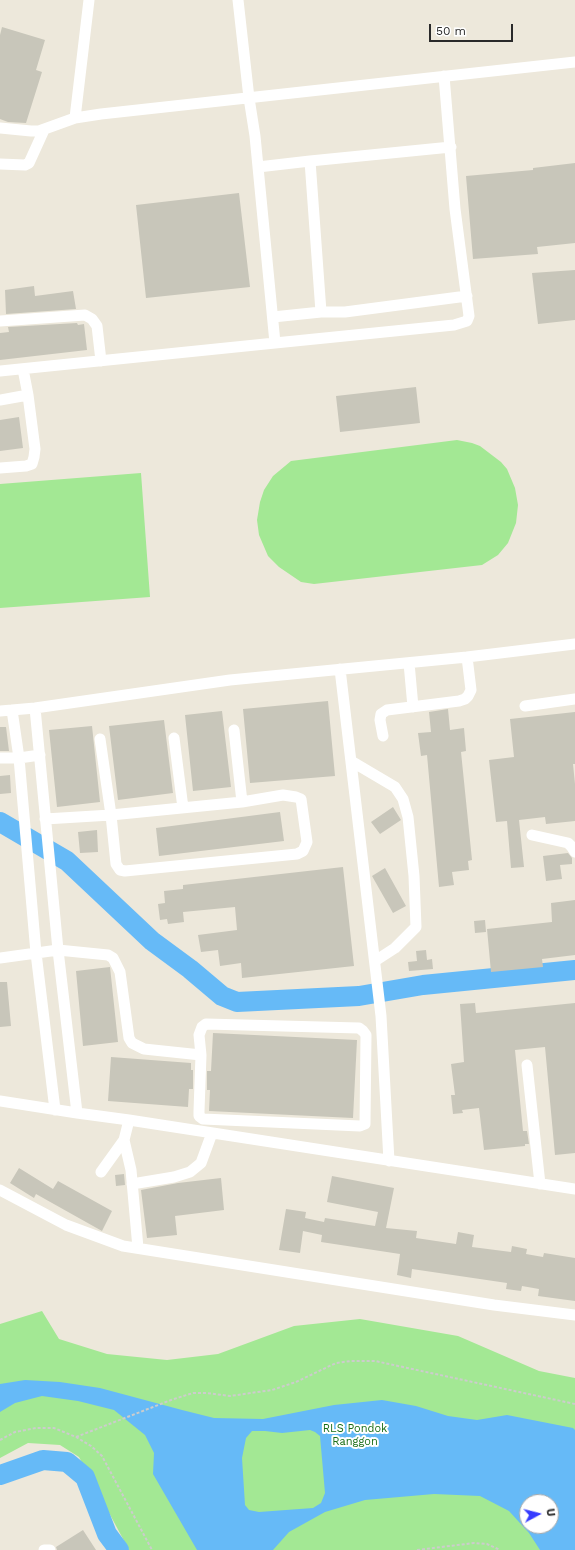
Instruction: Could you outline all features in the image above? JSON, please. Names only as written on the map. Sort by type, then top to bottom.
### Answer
[{"type":"lane","points":[[76,118],[89,0]]},
{"type":"lane","points":[[238,0],[249,98],[255,136],[275,343]]},
{"type":"lane","points":[[0,128],[31,132],[44,130],[76,118],[575,62]]},
{"type":"lane","points":[[0,371],[462,323],[467,321],[469,316],[456,209],[444,76]]},
{"type":"lane","points":[[0,164],[25,165],[29,163],[44,130]]},
{"type":"lane","points":[[258,167],[451,147]]},
{"type":"lane","points":[[310,161],[320,312]]},
{"type":"lane","points":[[273,317],[320,312],[345,312],[466,296]]},
{"type":"lane","points":[[0,321],[85,315],[92,319],[97,326],[101,361]]},
{"type":"lane","points":[[0,468],[26,466],[32,464],[34,457],[35,449],[23,369]]},
{"type":"lane","points":[[0,400],[28,395]]},
{"type":"lane","points":[[0,712],[230,680],[410,663],[575,644]]},
{"type":"lane","points":[[383,736],[380,720],[381,714],[387,710],[465,699],[471,690],[466,657]]},
{"type":"lane","points":[[410,663],[413,707]]},
{"type":"lane","points":[[340,669],[381,1016],[389,1161]]},
{"type":"lane","points":[[525,706],[575,699]]},
{"type":"lane","points":[[35,708],[58,950],[77,1114]]},
{"type":"lane","points":[[12,710],[19,758],[36,953],[55,1110]]},
{"type":"lane","points":[[234,730],[242,802]]},
{"type":"lane","points":[[174,738],[183,808]]},
{"type":"lane","points":[[45,819],[111,815],[183,808],[242,802],[283,795],[296,797],[300,800],[306,842],[303,850],[297,854],[125,871],[120,870],[116,864],[111,815],[100,739]]},
{"type":"lane","points":[[0,758],[19,758],[40,755]]},
{"type":"lane","points":[[351,761],[395,787],[403,799],[408,817],[414,876],[416,927],[395,948],[375,962]]},
{"type":"lane","points":[[532,835],[568,843],[575,852]]},
{"type":"lane","points":[[0,958],[58,950],[108,955],[113,958],[120,972],[129,1038],[132,1043],[144,1048],[201,1055]]},
{"type":"lane","points":[[206,1024],[359,1028],[366,1035],[365,1124],[360,1126],[203,1119],[199,1116],[201,1055],[199,1035],[202,1027],[206,1024]]},
{"type":"lane","points":[[527,1065],[540,1184]]},
{"type":"lane","points":[[0,1101],[77,1114],[129,1120],[575,1189]]},
{"type":"lane","points":[[101,1172],[124,1140],[129,1120]]},
{"type":"lane","points":[[132,1184],[174,1177],[190,1172],[201,1163],[212,1133]]},
{"type":"lane","points":[[124,1140],[132,1184],[138,1248]]},
{"type":"lane","points":[[0,1190],[66,1225],[123,1246],[494,1305],[575,1315]]},
{"type":"lane","points":[[44,1550],[50,1550]]},
{"type":"path","points":[[76,1437],[193,1393],[230,1396],[272,1390],[296,1382],[336,1363],[351,1361],[375,1362],[575,1404]]},
{"type":"path","points":[[0,1440],[15,1432],[36,1428],[54,1428],[76,1437],[91,1446],[102,1456],[152,1550]]},
{"type":"path","points":[[417,1550],[474,1543],[488,1544],[500,1550]]},
{"type":"green space","points":[[457,440],[480,446],[501,462],[507,469],[515,488],[518,505],[516,523],[508,543],[498,555],[482,565],[314,584],[301,582],[279,567],[268,556],[259,535],[257,520],[260,502],[264,490],[273,476],[291,461]]},
{"type":"green space","points":[[141,473],[150,597],[0,608],[0,484]]},
{"type":"green space","name":"RLS Pondok Ranggon","points":[[42,1311],[59,1339],[107,1354],[167,1360],[218,1354],[294,1326],[360,1319],[458,1336],[539,1371],[575,1378],[575,1550],[129,1550],[79,1457],[60,1445],[28,1443],[0,1458],[0,1324]]},
{"type":"water","points":[[25,1380],[60,1382],[100,1388],[214,1418],[263,1419],[334,1405],[382,1400],[416,1406],[448,1416],[477,1420],[507,1415],[573,1428],[575,1430],[575,1550],[540,1550],[530,1534],[559,1534],[559,1494],[519,1494],[519,1522],[509,1511],[480,1496],[434,1494],[365,1500],[325,1512],[289,1532],[273,1550],[197,1550],[153,1474],[154,1453],[145,1435],[114,1410],[78,1401],[42,1396],[15,1403],[0,1412],[0,1384]],"holes":[[[310,1430],[320,1436],[325,1493],[321,1503],[313,1508],[259,1512],[249,1510],[245,1505],[242,1458],[246,1438],[252,1431],[282,1433]]]},
{"type":"building","points":[[2,27],[45,40],[36,70],[42,72],[26,123],[8,122],[0,119],[0,35]]},
{"type":"building","points":[[575,163],[575,243],[537,247],[538,254],[473,259],[466,176],[533,170],[533,168]]},
{"type":"building","points":[[239,193],[250,287],[146,298],[136,205]]},
{"type":"building","points":[[575,270],[575,320],[538,324],[532,273]]},
{"type":"building","points":[[34,286],[35,296],[73,291],[76,309],[6,314],[5,290]]},
{"type":"building","points":[[77,323],[78,325],[84,324],[87,350],[0,360],[0,333],[9,332],[8,327]]},
{"type":"building","points":[[416,387],[420,423],[340,432],[336,396]]},
{"type":"building","points":[[19,417],[23,448],[0,451],[0,420]]},
{"type":"building","points":[[328,701],[335,776],[250,783],[243,709]]},
{"type":"building","points":[[448,709],[450,730],[464,728],[466,751],[461,752],[472,860],[468,861],[469,870],[452,872],[454,885],[439,887],[427,755],[421,756],[418,733],[431,732],[429,712]]},
{"type":"building","points":[[222,711],[231,787],[193,791],[185,715]]},
{"type":"building","points":[[575,712],[575,764],[573,764],[575,784],[575,821],[546,824],[545,817],[519,820],[524,867],[511,868],[507,821],[496,822],[489,760],[514,757],[510,719]]},
{"type":"building","points":[[164,720],[173,793],[118,800],[109,726]]},
{"type":"building","points":[[92,726],[100,802],[57,807],[49,730]]},
{"type":"building","points":[[0,727],[6,727],[9,751],[0,751]]},
{"type":"building","points":[[10,775],[11,793],[0,794],[0,776]]},
{"type":"building","points":[[393,807],[401,820],[380,834],[371,822]]},
{"type":"building","points":[[280,812],[284,841],[159,856],[156,828]]},
{"type":"building","points":[[97,830],[98,852],[80,853],[78,832]]},
{"type":"building","points":[[568,853],[572,858],[572,864],[560,865],[562,879],[546,881],[543,856]]},
{"type":"building","points":[[343,867],[354,966],[242,978],[241,963],[220,966],[218,950],[201,952],[198,935],[237,930],[235,907],[183,912],[184,922],[168,924],[167,919],[160,920],[158,904],[165,903],[164,891],[183,889],[183,885]]},
{"type":"building","points":[[385,868],[406,906],[393,913],[372,876]]},
{"type":"building","points":[[575,900],[575,955],[542,959],[543,967],[491,972],[487,929],[552,922],[551,903]]},
{"type":"building","points":[[485,920],[486,932],[475,933],[474,921]]},
{"type":"building","points":[[426,950],[427,960],[432,959],[433,969],[409,971],[408,962],[417,961],[416,951]]},
{"type":"building","points":[[110,967],[118,1042],[83,1046],[76,971]]},
{"type":"building","points":[[0,982],[7,982],[11,1026],[0,1027]]},
{"type":"building","points":[[475,1003],[476,1013],[575,1003],[575,1153],[555,1155],[545,1047],[515,1050],[523,1131],[527,1131],[529,1144],[525,1144],[525,1146],[484,1150],[479,1108],[462,1110],[463,1113],[453,1114],[451,1095],[455,1095],[451,1064],[464,1062],[460,1004]]},
{"type":"building","points":[[213,1033],[357,1040],[353,1118],[209,1111],[210,1090],[207,1090],[207,1071],[211,1071]]},
{"type":"building","points":[[111,1057],[191,1063],[191,1070],[193,1070],[193,1089],[189,1089],[188,1107],[108,1101]]},
{"type":"building","points":[[19,1168],[53,1189],[58,1181],[112,1211],[102,1231],[36,1194],[34,1198],[10,1183]]},
{"type":"building","points":[[124,1174],[125,1185],[116,1186],[115,1175]]},
{"type":"building","points":[[332,1176],[394,1188],[386,1228],[417,1231],[416,1238],[456,1244],[458,1232],[474,1235],[472,1247],[511,1252],[512,1246],[527,1249],[526,1254],[543,1257],[544,1253],[575,1258],[575,1301],[538,1296],[539,1289],[522,1286],[521,1291],[506,1289],[507,1283],[412,1269],[411,1278],[397,1275],[400,1254],[321,1242],[322,1235],[303,1231],[300,1253],[279,1250],[286,1209],[306,1212],[305,1218],[324,1222],[325,1218],[375,1226],[378,1212],[327,1202]]},
{"type":"building","points":[[221,1178],[224,1210],[175,1216],[177,1235],[147,1238],[141,1190],[178,1183]]},
{"type":"building","points":[[83,1530],[96,1550],[57,1550],[56,1547]]},
{"type":"waterway","points":[[0,822],[67,861],[152,941],[190,969],[222,996],[237,1002],[359,996],[423,985],[575,970]]},
{"type":"waterway","points":[[0,1475],[43,1460],[67,1462],[85,1477],[107,1534],[119,1550]]}]
